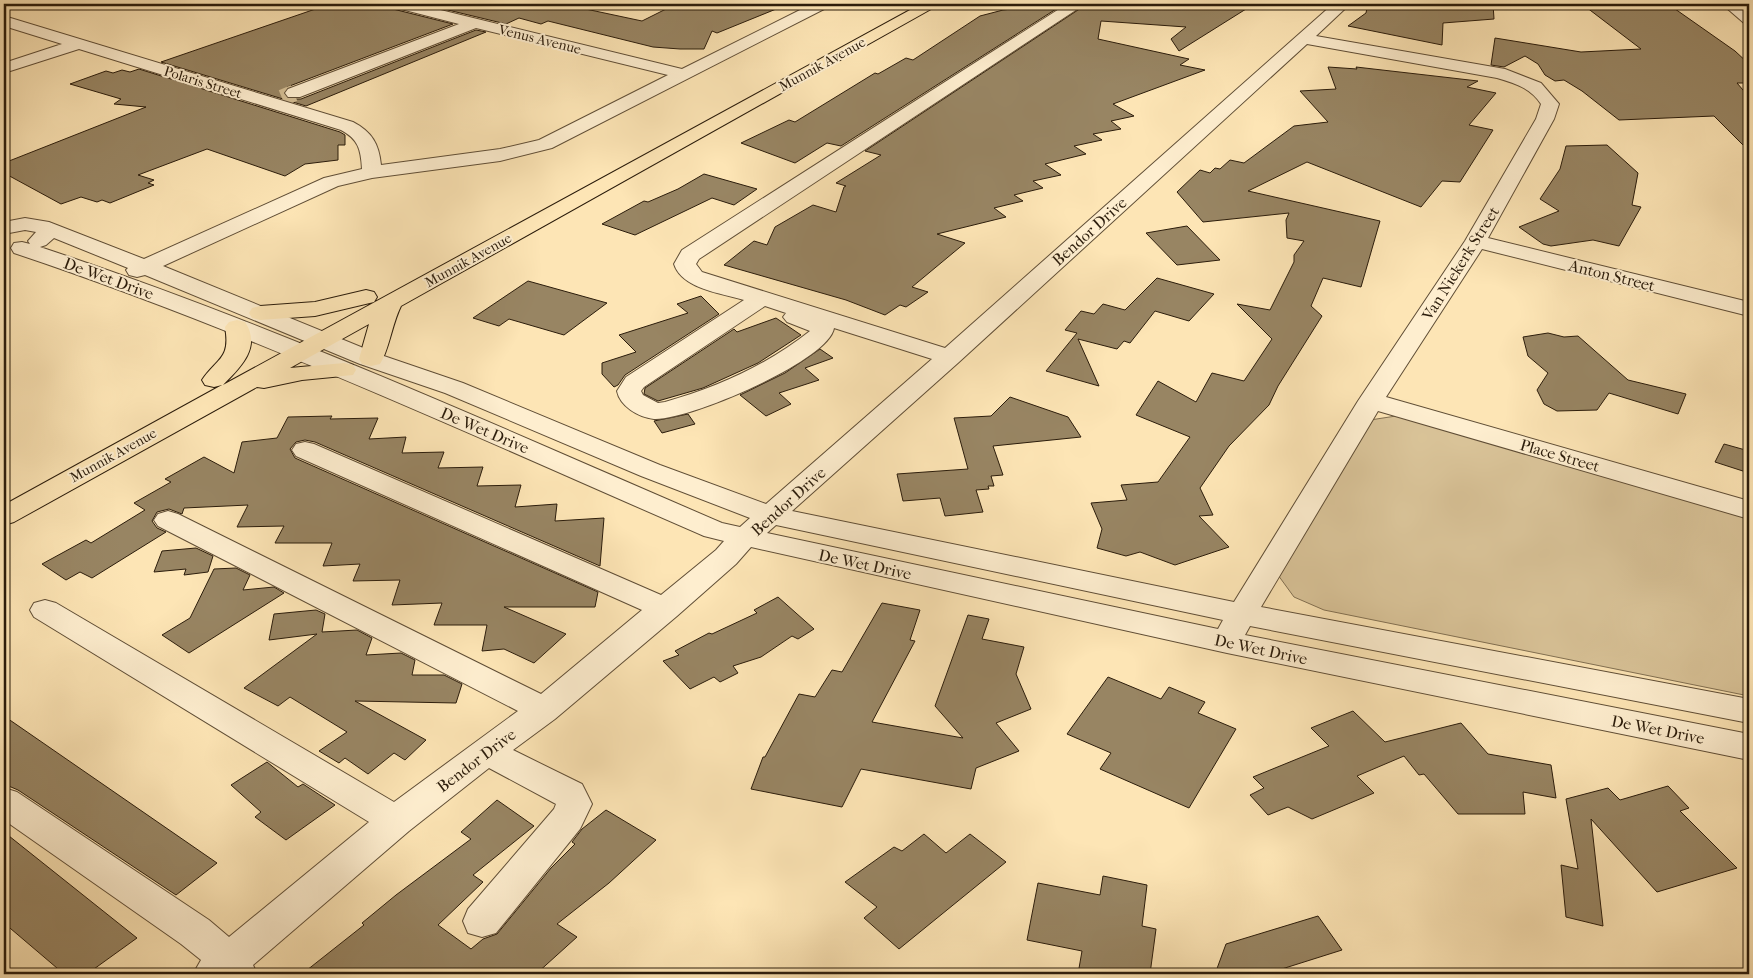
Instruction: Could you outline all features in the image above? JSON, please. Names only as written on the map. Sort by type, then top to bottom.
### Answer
[{"type":"main road","name":"Munnik Avenue","points":[[4,496],[222,385],[301,342],[366,297],[912,4]]},
{"type":"main road","name":"Munnik Avenue","points":[[4,516],[222,385],[277,343],[324,340],[932,4]]},
{"type":"main road","points":[[260,313],[315,309],[366,297]]},
{"type":"main road","points":[[371,359],[381,323],[390,303]]},
{"type":"main road","points":[[222,385],[240,350],[237,327]]},
{"type":"main road","points":[[222,385],[302,373],[344,370]]},
{"type":"street","name":"Venus Avenue","points":[[398,4],[683,74]]},
{"type":"street","points":[[118,280],[331,182],[372,172],[527,149],[545,144],[823,4]]},
{"type":"street","points":[[950,357],[758,301],[635,382],[629,391],[631,399],[654,411],[678,407],[767,372],[789,360],[821,334],[822,328],[816,324],[758,301],[694,277],[687,270],[685,264],[690,255],[1077,4]]},
{"type":"street","name":"Bendor Drive","points":[[226,969],[396,821],[542,710],[666,609],[950,357],[1342,4]]},
{"type":"street","points":[[1729,4],[1749,20]]},
{"type":"street","points":[[282,98],[475,23]]},
{"type":"street","name":"Polaris Street","points":[[7,24],[282,98],[361,133],[368,145],[372,172]]},
{"type":"street","name":"Van Niekerk Street","points":[[1227,642],[1241,614],[1371,401],[1476,241],[1545,119],[1550,104],[1544,94],[1520,79],[1499,73],[1303,38]]},
{"type":"street","points":[[4,68],[78,44]]},
{"type":"street","name":"De Wet Drive","points":[[4,221],[36,226],[146,266],[260,313],[344,370],[714,530],[1227,642],[1749,747]]},
{"type":"street","points":[[4,228],[36,226],[45,237],[13,249]]},
{"type":"street","name":"Anton Street","points":[[1476,241],[1749,309]]},
{"type":"street","name":"De Wet Drive","points":[[13,249],[118,280],[277,343]]},
{"type":"street","name":"De Wet Drive","points":[[324,340],[453,388],[726,501],[770,515],[1241,614],[1749,711]]},
{"type":"street","name":"Place Street","points":[[1371,401],[1749,510]]},
{"type":"street","points":[[305,450],[666,609]]},
{"type":"street","points":[[168,520],[504,687],[542,710]]},
{"type":"street","points":[[45,610],[396,821]]},
{"type":"street","points":[[482,920],[567,819],[575,805],[575,800],[570,794],[487,752]]},
{"type":"street","points":[[4,802],[195,932],[226,969]]},
{"type":"shaded area","points":[[1396,416],[1412,419],[1749,518],[1749,696],[1324,610],[1294,597],[1278,575],[1370,420]]},
{"type":"building","points":[[330,4],[389,4],[393,9],[453,24],[287,87],[283,93],[288,99],[301,99],[476,30],[486,32],[306,106],[161,62]]},
{"type":"building","points":[[423,4],[589,4],[581,8],[642,21],[676,4],[786,5],[717,33],[712,31],[704,49],[680,49],[653,47],[548,21],[541,24],[519,18],[506,24]]},
{"type":"building","points":[[1025,4],[1050,6],[1050,4],[1064,4],[841,146],[827,143],[795,163],[741,143],[789,120],[795,122],[875,73],[878,74],[906,58],[913,60],[980,16],[1021,8]]},
{"type":"building","points":[[1087,4],[1195,4],[1212,7],[1216,4],[1254,4],[1179,51],[1171,39],[1186,27],[1101,21],[1098,39],[1189,59],[1180,65],[1205,70],[1113,104],[1134,116],[1111,121],[1121,129],[1093,134],[1102,140],[1074,146],[1086,154],[1045,164],[1061,175],[1033,181],[1043,188],[1014,195],[1023,201],[994,208],[1006,217],[937,234],[965,243],[912,287],[928,292],[906,307],[900,305],[885,315],[846,300],[724,265],[754,241],[767,245],[775,227],[813,205],[836,212],[844,187],[846,186],[836,183],[881,155],[865,151]]},
{"type":"building","points":[[1395,4],[1493,4],[1494,19],[1443,23],[1442,45],[1348,26],[1366,13],[1367,8],[1399,7]]},
{"type":"building","points":[[1582,4],[1668,4],[1735,51],[1749,64],[1749,83],[1737,83],[1749,97],[1749,151],[1714,116],[1619,120],[1582,91],[1564,80],[1555,81],[1545,75],[1538,64],[1525,56],[1504,67],[1491,65],[1495,38],[1581,52],[1641,49]]},
{"type":"building","points":[[1328,67],[1357,69],[1356,67],[1478,81],[1467,87],[1496,93],[1469,125],[1493,130],[1460,182],[1442,181],[1421,207],[1307,162],[1248,191],[1380,221],[1361,287],[1323,278],[1311,306],[1322,316],[1278,386],[1269,405],[1229,446],[1200,488],[1213,515],[1199,516],[1229,547],[1175,565],[1140,552],[1126,556],[1097,548],[1102,529],[1091,503],[1127,500],[1121,485],[1158,482],[1190,437],[1136,415],[1158,381],[1196,402],[1212,373],[1244,381],[1272,339],[1237,304],[1270,310],[1294,262],[1294,255],[1304,241],[1287,238],[1286,220],[1289,213],[1203,222],[1177,192],[1200,170],[1210,173],[1215,168],[1220,169],[1230,160],[1244,163],[1294,126],[1328,122],[1300,91],[1336,89]]},
{"type":"building","points":[[139,69],[340,132],[345,135],[345,145],[338,145],[338,160],[305,164],[285,176],[207,149],[138,175],[154,180],[148,183],[154,185],[110,203],[102,200],[97,202],[81,197],[61,204],[4,173],[4,163],[146,107],[114,104],[121,99],[70,84],[106,71],[113,73],[122,70],[130,72]]},
{"type":"building","points":[[1607,145],[1638,173],[1632,205],[1641,207],[1619,246],[1593,240],[1551,246],[1543,244],[1519,227],[1559,211],[1540,199],[1560,169],[1566,146]]},
{"type":"building","points":[[704,174],[757,189],[734,205],[712,198],[635,235],[602,224],[644,201],[648,202],[678,189]]},
{"type":"building","points":[[1187,226],[1220,260],[1177,265],[1146,233]]},
{"type":"building","points":[[1157,278],[1214,294],[1189,321],[1155,311],[1130,343],[1124,341],[1117,349],[1078,339],[1099,386],[1046,371],[1077,333],[1065,330],[1081,311],[1094,314],[1103,304],[1125,310]]},
{"type":"building","points":[[528,281],[607,303],[564,335],[509,319],[499,326],[473,318]]},
{"type":"building","points":[[701,296],[719,314],[625,375],[618,385],[614,387],[602,374],[602,363],[636,352],[619,335],[688,313],[677,304]]},
{"type":"building","points":[[776,318],[801,335],[758,363],[703,388],[658,401],[644,394],[645,388],[734,329],[737,332]]},
{"type":"building","points":[[1548,333],[1564,337],[1578,336],[1628,380],[1686,394],[1678,414],[1609,393],[1597,410],[1557,411],[1544,404],[1537,390],[1548,373],[1528,356],[1523,337]]},
{"type":"building","points":[[820,349],[833,358],[805,368],[819,380],[779,393],[791,404],[766,416],[740,395],[785,373]]},
{"type":"building","points":[[1010,397],[1068,417],[1081,437],[993,446],[1003,475],[991,476],[994,486],[988,486],[989,489],[976,490],[983,512],[945,516],[940,498],[903,501],[897,474],[968,469],[954,418],[991,416]]},
{"type":"building","points":[[688,414],[695,424],[662,433],[654,421]]},
{"type":"building","points":[[332,416],[330,419],[378,418],[369,439],[406,437],[402,453],[444,452],[438,468],[483,467],[477,486],[521,485],[515,507],[557,504],[555,521],[604,518],[600,566],[315,442],[305,440],[296,442],[290,449],[295,458],[598,592],[595,607],[504,607],[566,634],[534,663],[504,649],[482,651],[487,625],[434,625],[442,603],[392,605],[400,580],[353,581],[360,564],[323,566],[332,543],[275,543],[284,526],[237,527],[248,505],[184,508],[182,514],[169,509],[157,512],[152,521],[157,528],[166,532],[92,578],[80,572],[66,580],[42,564],[86,540],[91,543],[145,510],[134,503],[171,482],[165,479],[204,457],[234,473],[242,442],[277,438],[288,417]]},
{"type":"building","points":[[1724,444],[1749,451],[1749,473],[1715,462]]},
{"type":"building","points":[[196,548],[213,556],[208,572],[184,575],[186,569],[154,572],[162,551]]},
{"type":"building","points":[[236,568],[250,575],[243,590],[274,587],[284,593],[189,653],[162,635],[190,618],[214,569]]},
{"type":"building","points":[[778,597],[814,629],[798,639],[792,636],[761,657],[733,666],[738,673],[720,682],[714,677],[690,689],[663,661],[679,655],[675,651],[709,633],[712,634],[757,613],[754,610]]},
{"type":"building","points":[[882,603],[920,610],[910,640],[915,641],[872,722],[963,738],[935,706],[968,615],[989,619],[982,639],[1024,647],[1016,674],[1031,709],[996,723],[1019,751],[976,768],[971,789],[861,769],[842,807],[751,789],[763,757],[765,757],[799,694],[815,697],[832,670],[842,672]]},
{"type":"building","points":[[316,610],[325,614],[322,632],[357,630],[372,638],[366,655],[401,653],[415,660],[412,675],[444,675],[462,684],[456,703],[355,701],[426,740],[405,760],[394,753],[368,774],[345,758],[339,763],[319,751],[347,732],[290,697],[278,706],[244,688],[317,634],[269,640],[274,614]]},
{"type":"building","points":[[1108,677],[1161,699],[1169,687],[1205,702],[1198,713],[1236,729],[1189,808],[1100,769],[1111,753],[1067,734]]},
{"type":"building","points":[[1353,711],[1385,742],[1461,723],[1488,754],[1551,765],[1556,798],[1523,792],[1525,814],[1458,814],[1424,774],[1419,775],[1404,756],[1357,776],[1374,793],[1312,819],[1288,807],[1268,815],[1250,795],[1264,788],[1253,777],[1329,746],[1311,728]]},
{"type":"building","points":[[4,716],[217,863],[176,895],[18,790],[4,784]]},
{"type":"building","points":[[267,762],[298,787],[303,784],[335,805],[286,840],[255,817],[261,812],[231,785]]},
{"type":"building","points":[[1668,786],[1689,808],[1680,811],[1737,868],[1657,892],[1591,819],[1603,926],[1566,917],[1561,865],[1578,869],[1566,799],[1608,788],[1620,800]]},
{"type":"building","points":[[497,800],[534,826],[473,875],[483,882],[438,925],[471,949],[483,939],[497,934],[551,868],[575,844],[572,842],[582,829],[606,810],[656,840],[609,883],[557,924],[577,937],[536,974],[302,974],[364,925],[362,923],[396,895],[471,839],[461,832]]},
{"type":"building","points":[[4,832],[137,938],[87,974],[64,974],[4,923]]},
{"type":"building","points":[[924,834],[946,853],[970,834],[1006,862],[899,949],[864,918],[877,907],[845,882],[894,847],[902,851]]},
{"type":"building","points":[[1103,876],[1147,885],[1142,926],[1156,929],[1150,974],[1078,974],[1082,951],[1027,940],[1038,883],[1100,895]]},
{"type":"building","points":[[1318,916],[1342,950],[1266,974],[1215,974],[1226,944]]},
{"type":"tunnel","points":[[282,98],[294,93]]}]
